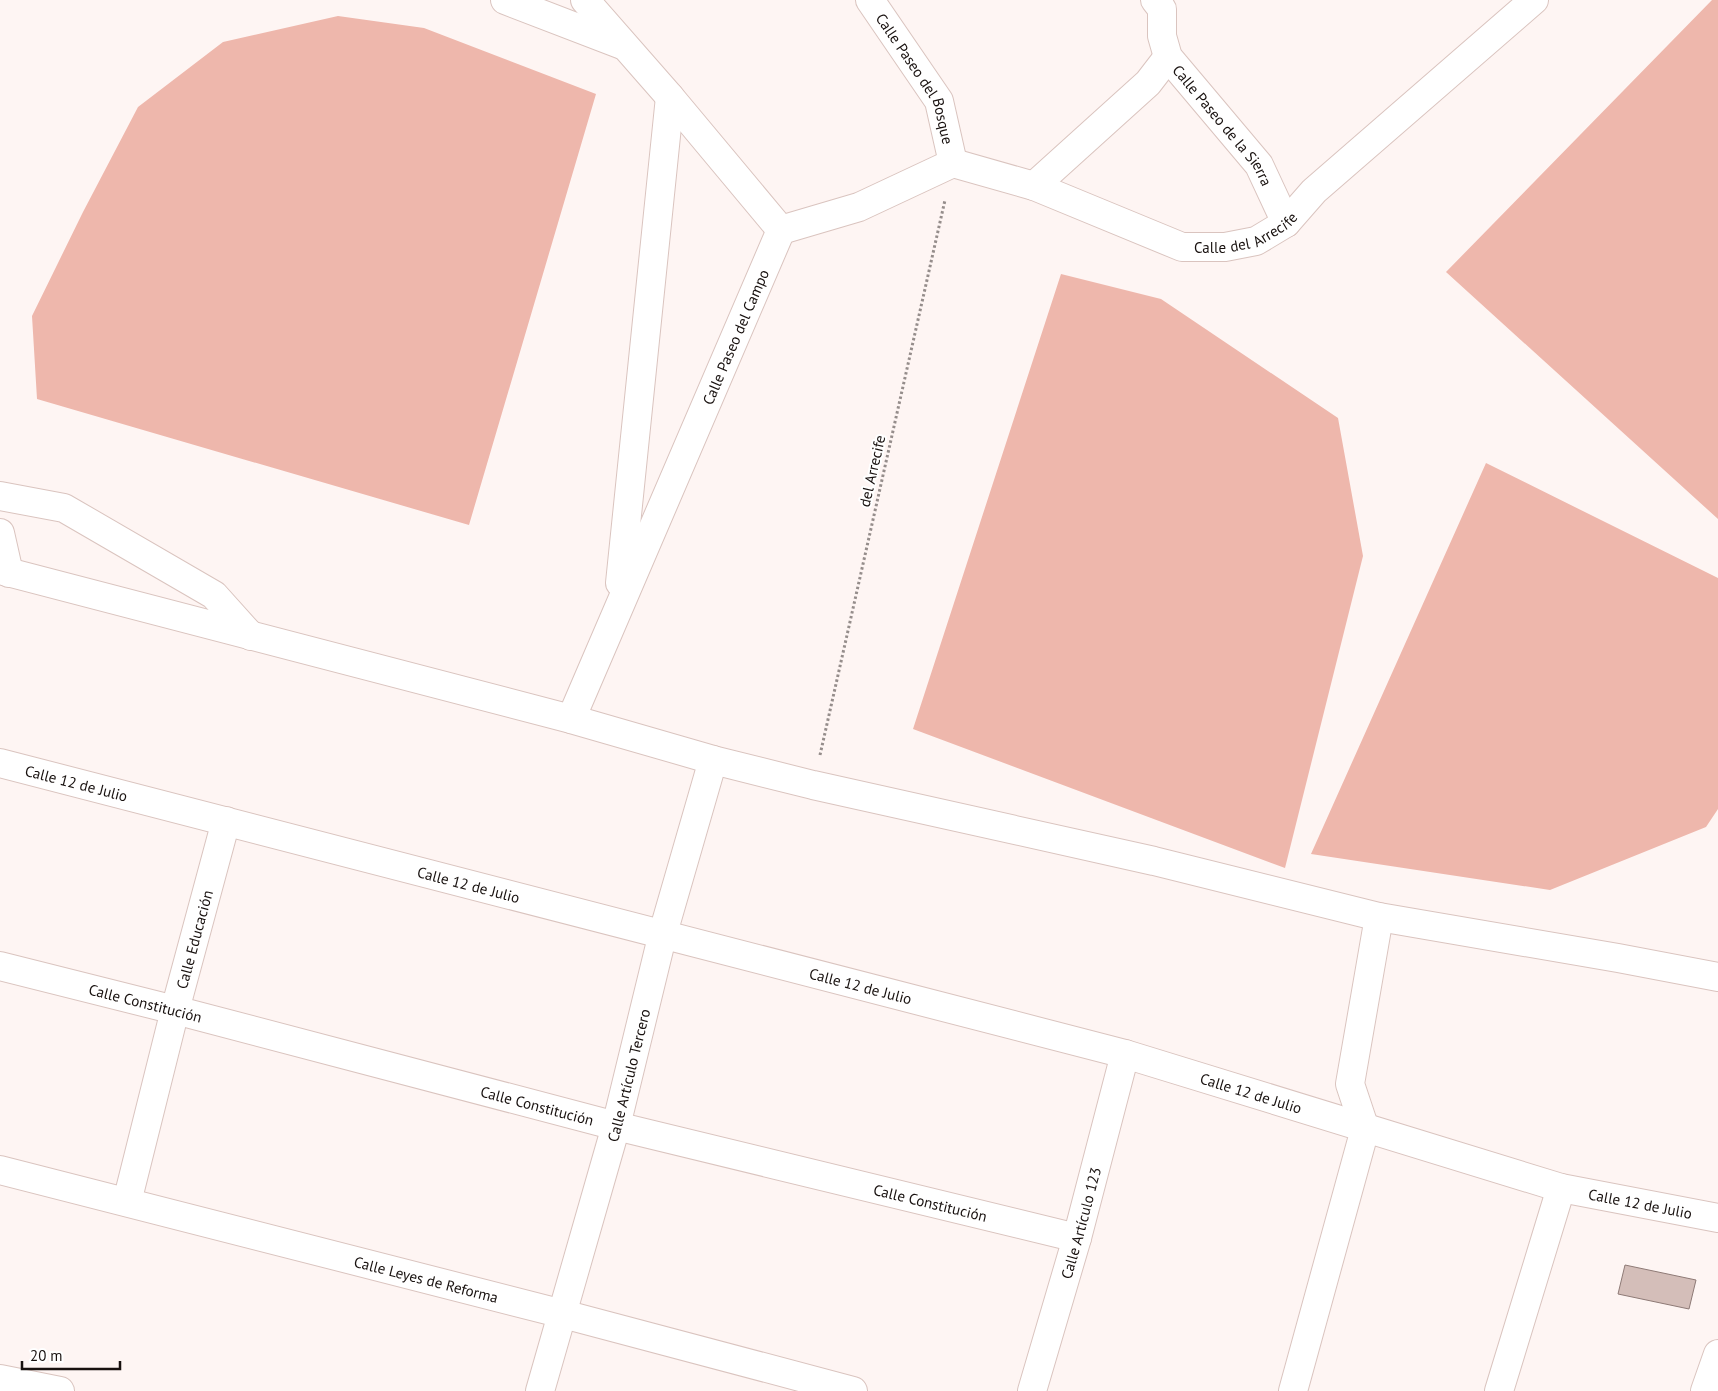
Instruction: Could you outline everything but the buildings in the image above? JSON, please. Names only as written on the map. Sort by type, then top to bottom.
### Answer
[{"type":"street","points":[[505,0],[626,46]]},
{"type":"street","points":[[586,0],[670,97],[780,230],[859,207],[953,162]]},
{"type":"street","name":"Calle del Arrecife","points":[[953,162],[1034,186],[1182,246],[1226,247],[1256,240],[1286,223],[1314,191],[1534,0]]},
{"type":"street","name":"Calle Paseo del Bosque","points":[[875,2],[939,102],[953,162]]},
{"type":"street","name":"Calle Paseo de la Sierra","points":[[1163,3],[1162,36],[1168,57],[1259,165],[1286,223]]},
{"type":"street","points":[[1034,186],[1148,83],[1168,57]]},
{"type":"street","points":[[617,612],[670,97]]},
{"type":"street","name":"Calle Paseo del Campo","points":[[571,719],[780,230]]},
{"type":"street","points":[[0,496],[64,508],[214,595],[251,636]]},
{"type":"street","points":[[0,533],[4,571],[571,719],[713,760],[813,785],[1154,861],[1379,917],[1718,977]]},
{"type":"street","name":"Calle Artículo Tercero","points":[[540,1391],[616,1126],[663,933],[713,760]]},
{"type":"street","name":"Calle 12 de Julio","points":[[0,763],[1125,1054],[1561,1188],[1718,1218]]},
{"type":"street","name":"Calle Educación","points":[[127,1202],[175,1010],[226,821]]},
{"type":"street","points":[[1293,1391],[1365,1129],[1350,1084],[1379,917]]},
{"type":"street","name":"Calle Constitución","points":[[0,966],[616,1126],[1077,1238]]},
{"type":"street","name":"Calle Artículo 123","points":[[1032,1391],[1077,1238],[1125,1054]]},
{"type":"street","name":"Calle Leyes de Reforma","points":[[0,1170],[562,1314],[853,1391]]},
{"type":"street","points":[[1499,1391],[1561,1188]]},
{"type":"street","points":[[1706,1391],[1718,1354]]},
{"type":"street","points":[[0,1379],[60,1391]]},
{"type":"path","name":"del Arrecife","points":[[813,785],[953,162]]},
{"type":"shaded area","points":[[1712,0],[1718,0],[1718,519],[1446,272]]},
{"type":"shaded area","points":[[338,16],[424,28],[596,94],[469,525],[37,399],[32,316],[83,212],[138,107],[223,42]]},
{"type":"shaded area","points":[[1061,274],[1161,299],[1338,418],[1363,556],[1285,868],[913,729]]},
{"type":"shaded area","points":[[1486,463],[1718,578],[1718,809],[1706,827],[1550,890],[1311,854]]}]
